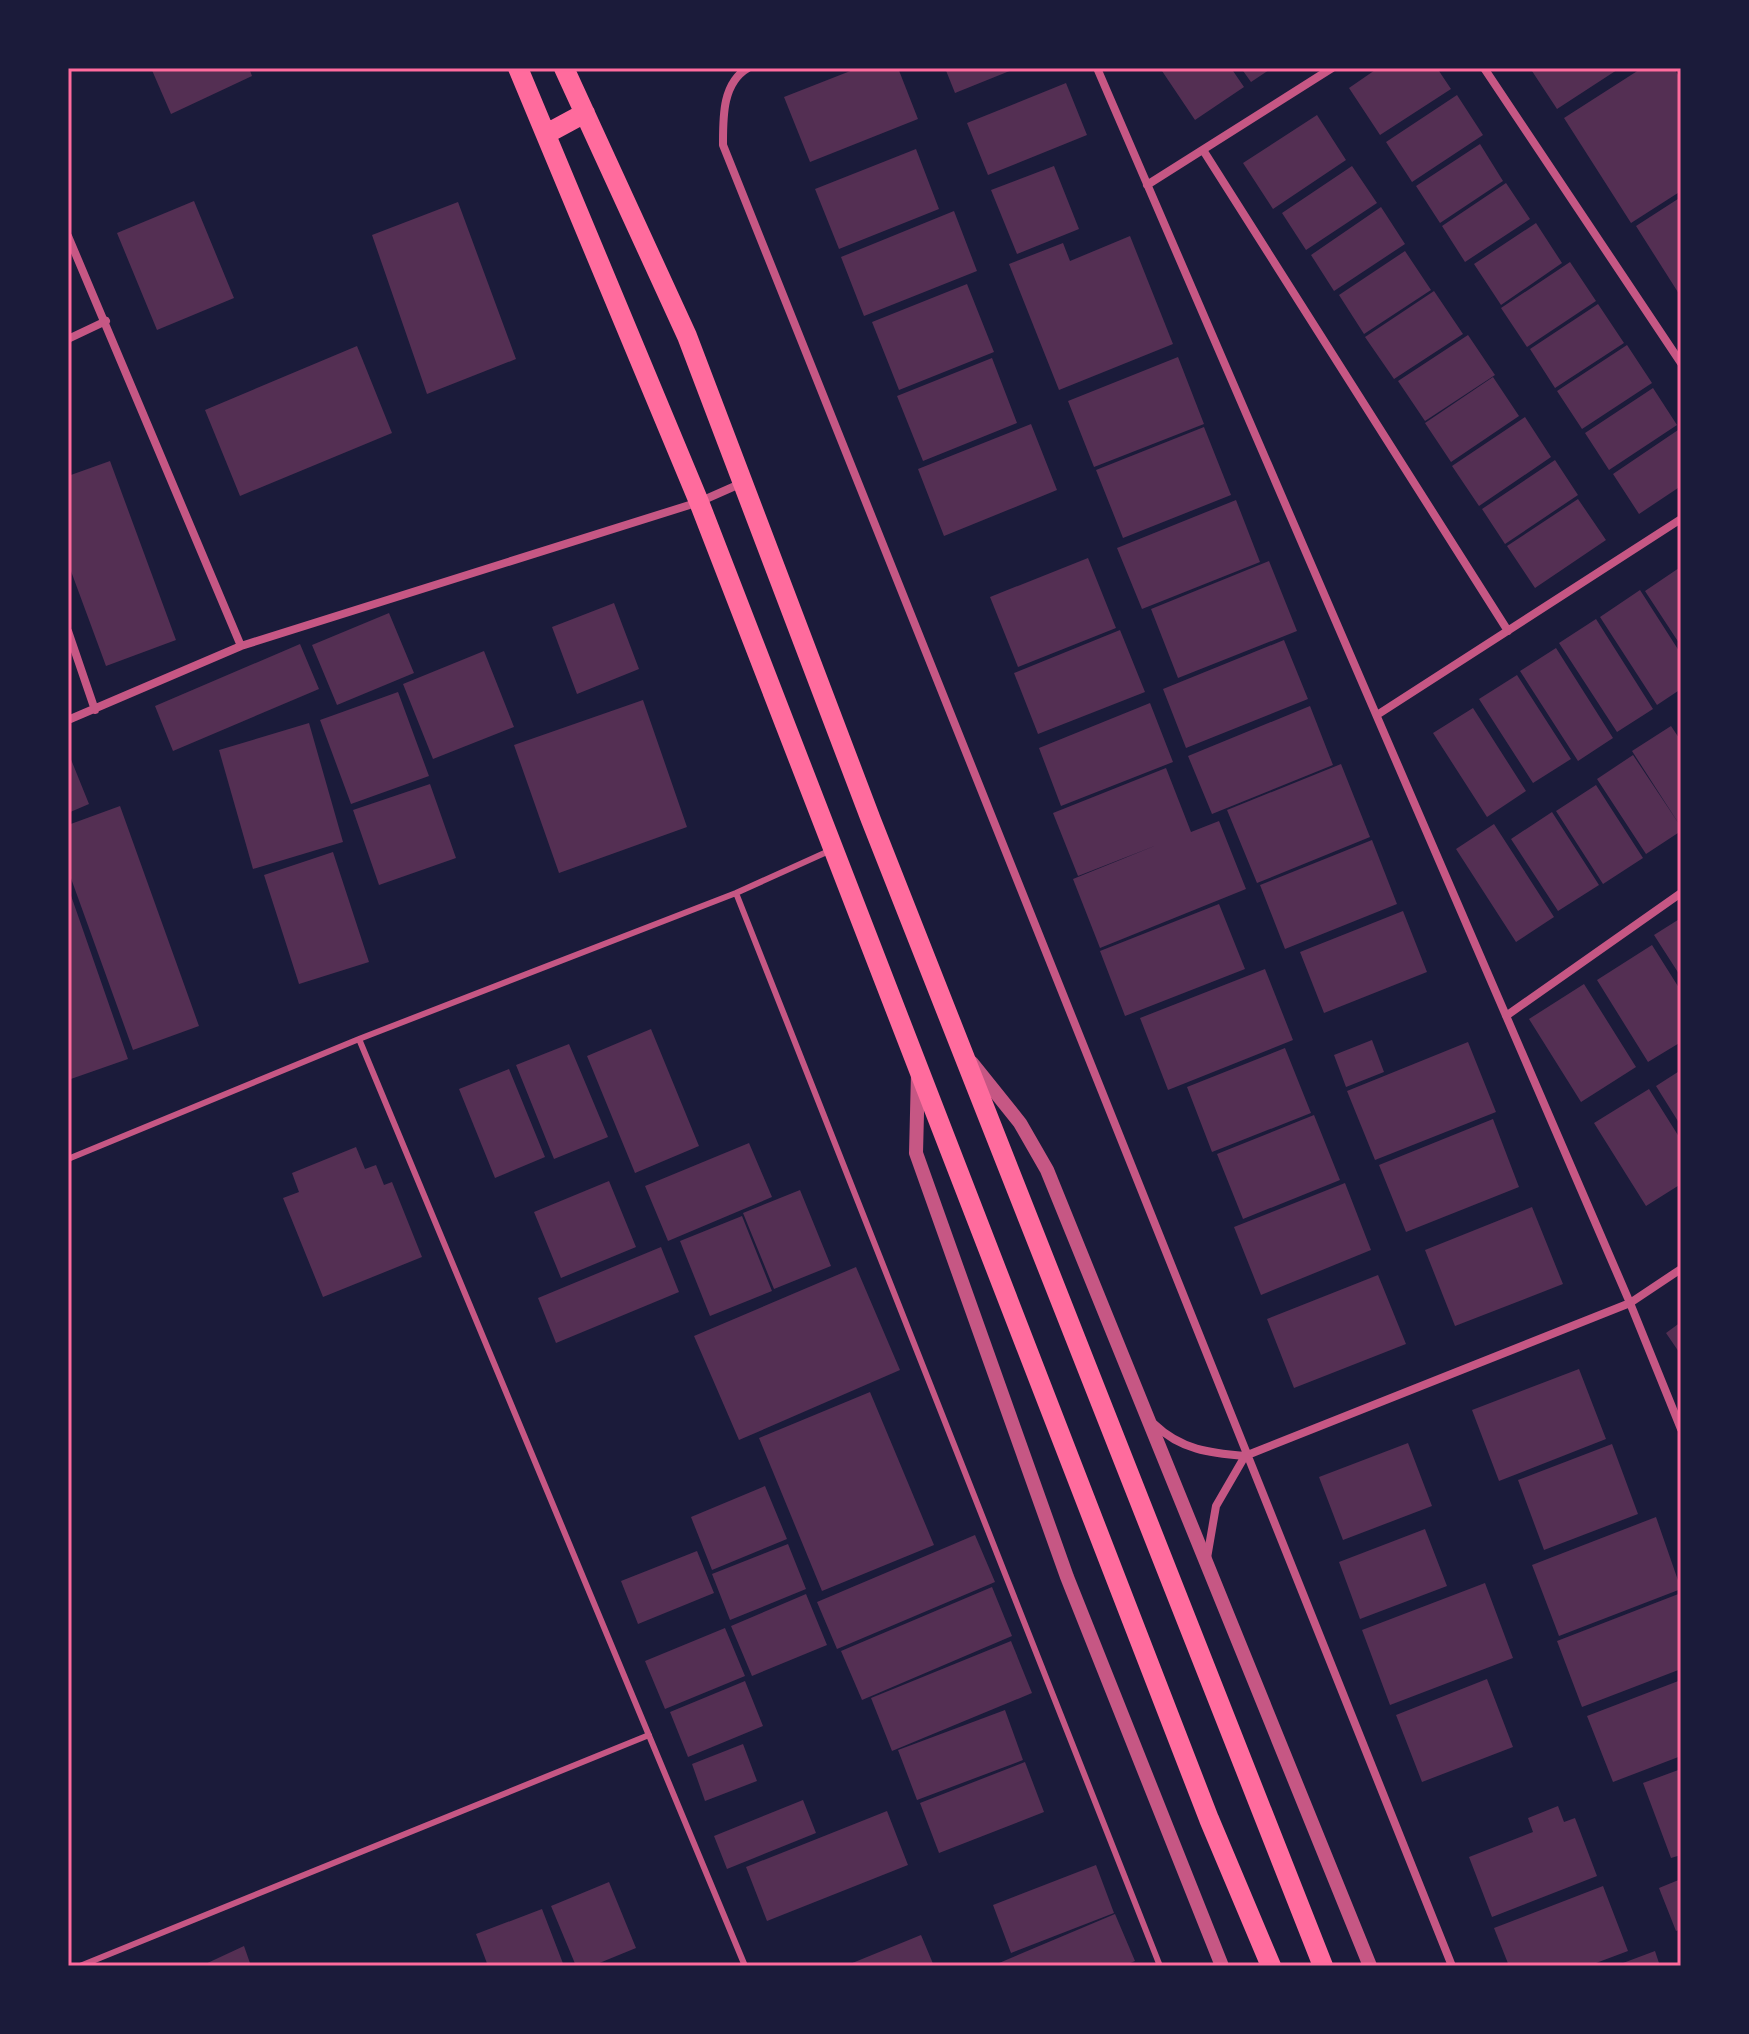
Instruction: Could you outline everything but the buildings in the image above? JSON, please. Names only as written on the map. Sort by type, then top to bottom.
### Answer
[{"type":"main road","points":[[518,68],[548,133],[699,502],[1209,1819],[1271,1966]]},
{"type":"main road","points":[[564,68],[687,336],[961,1050],[1323,1966]]},
{"type":"main road","points":[[548,133],[585,113]]},
{"type":"street","points":[[748,68],[738,74],[724,107],[723,145],[1245,1456],[1452,1966]]},
{"type":"street","points":[[1097,68],[1630,1303],[1681,1429]]},
{"type":"street","points":[[1147,185],[1332,68]]},
{"type":"street","points":[[1484,68],[1681,363]]},
{"type":"street","points":[[1203,150],[1508,631]]},
{"type":"street","points":[[68,236],[241,646]]},
{"type":"street","points":[[68,339],[106,321]]},
{"type":"street","points":[[68,720],[241,646],[699,502],[743,482]]},
{"type":"street","points":[[1377,715],[1681,519]]},
{"type":"street","points":[[68,631],[95,710]]},
{"type":"street","points":[[1506,1016],[1681,893]]},
{"type":"street","points":[[961,1050],[1036,1148],[1370,1966]]},
{"type":"street","points":[[919,1069],[916,1153],[1067,1577],[1222,1966]]},
{"type":"street","points":[[1148,1418],[1181,1445],[1207,1453],[1245,1456],[1630,1303],[1681,1269]]},
{"type":"street","points":[[1206,1560],[1216,1506],[1245,1456]]},
{"type":"lane","points":[[68,1159],[359,1039],[736,893],[832,849]]},
{"type":"lane","points":[[736,893],[1160,1966]]},
{"type":"lane","points":[[359,1039],[745,1966]]},
{"type":"lane","points":[[80,1966],[649,1735]]}]
